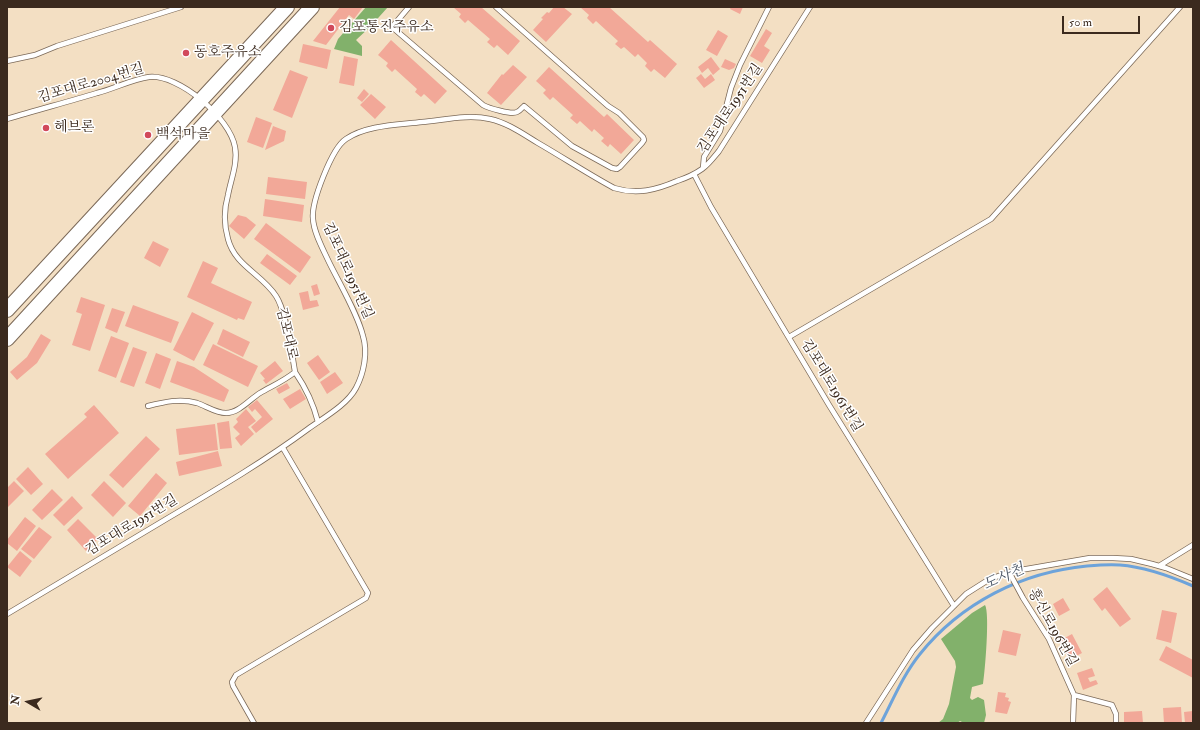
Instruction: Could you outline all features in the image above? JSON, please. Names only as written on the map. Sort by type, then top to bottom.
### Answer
[{"type":"main road","points":[[7,310],[287,7]]},
{"type":"main road","points":[[7,339],[312,7]]},
{"type":"lane","points":[[7,61],[35,55],[57,46],[181,7]]},
{"type":"lane","points":[[409,7],[392,27],[483,105],[489,108],[513,113],[519,112],[524,106],[572,146],[612,168],[617,169],[620,167],[642,143],[644,140],[643,137],[619,113],[608,106],[496,7]]},
{"type":"lane","points":[[703,168],[704,157],[720,131],[731,88],[740,65],[769,7]]},
{"type":"lane","name":"김포대로1951번길","points":[[7,614],[283,448],[348,398],[355,390],[360,381],[365,356],[364,336],[318,239],[313,218],[313,207],[316,195],[339,145],[349,137],[364,131],[393,126],[462,117],[482,118],[497,121],[521,132],[608,185],[620,190],[636,192],[654,190],[694,174],[703,168],[719,151],[810,7]]},
{"type":"lane","points":[[789,337],[991,218],[1180,7]]},
{"type":"lane","name":"김포대로2004번길","points":[[7,119],[149,77],[161,77],[201,99]]},
{"type":"lane","name":"김포대로","points":[[148,406],[180,400],[196,403],[218,412],[229,413],[260,393],[282,382],[295,372],[292,351],[278,300],[266,284],[238,260],[227,238],[225,222],[226,207],[235,165],[235,147],[233,138],[227,128],[215,112],[201,99]]},
{"type":"lane","name":"김포대로1961번길","points":[[694,174],[711,207],[829,405],[954,606]]},
{"type":"lane","points":[[295,372],[308,392],[318,422]]},
{"type":"lane","points":[[254,723],[233,686],[232,682],[236,675],[366,598],[368,593],[283,448]]},
{"type":"lane","points":[[1159,566],[1193,545]]},
{"type":"lane","points":[[866,723],[913,650],[966,594],[988,580],[1009,572],[1090,558],[1131,559],[1159,566],[1193,579]]},
{"type":"lane","name":"흥신로196번길","points":[[1009,572],[1049,639],[1074,695],[1073,723]]},
{"type":"lane","points":[[1074,695],[1112,705],[1115,709],[1116,723]]},
{"type":"green space","points":[[366,7],[388,7],[356,40],[362,46],[362,56],[334,49],[338,39]]},
{"type":"green space","points":[[985,605],[987,630],[983,684],[972,687],[970,698],[972,700],[978,697],[984,700],[986,715],[984,723],[964,723],[960,721],[957,723],[938,723],[943,719],[949,704],[956,667],[955,661],[941,639],[972,613]]},
{"type":"building","name":"김포통진주유소","points":[[340,7],[363,7],[354,19],[349,15],[326,45],[313,41]]},
{"type":"building","points":[[453,7],[481,7],[520,41],[508,55],[497,45],[494,48],[487,42],[490,39],[468,20],[465,23],[459,17],[461,14]]},
{"type":"building","points":[[554,7],[563,7],[572,14],[546,42],[533,30],[543,19],[541,18],[547,12],[549,13]]},
{"type":"building","points":[[580,7],[609,7],[648,42],[650,40],[677,64],[665,78],[654,69],[651,72],[645,66],[647,63],[638,54],[635,57],[624,47],[621,49],[615,44],[618,41],[596,21],[593,24],[587,18],[589,15]]},
{"type":"building","points":[[731,7],[743,7],[740,14],[730,9]]},
{"type":"building","points":[[766,29],[772,33],[764,46],[770,50],[762,63],[750,56]]},
{"type":"building","points":[[718,30],[728,36],[717,56],[706,50]]},
{"type":"building","points":[[391,40],[447,91],[435,104],[424,94],[421,97],[415,92],[417,89],[395,69],[392,72],[386,66],[388,63],[378,55]]},
{"type":"building","points":[[303,44],[331,50],[327,69],[299,62]]},
{"type":"building","points":[[344,56],[358,59],[354,86],[339,83]]},
{"type":"building","points":[[711,57],[720,69],[713,75],[708,68],[702,73],[698,67]]},
{"type":"building","points":[[725,59],[736,64],[734,68],[729,70],[721,67]]},
{"type":"building","points":[[513,65],[527,77],[501,105],[487,93],[502,74],[503,75]]},
{"type":"building","points":[[549,67],[604,117],[607,114],[634,140],[621,154],[610,144],[608,147],[601,141],[604,138],[594,129],[592,132],[580,121],[577,124],[570,118],[573,115],[553,97],[550,100],[543,93],[546,90],[536,81]]},
{"type":"building","points":[[290,70],[308,77],[292,118],[273,110]]},
{"type":"building","points":[[701,74],[705,79],[711,74],[715,80],[704,88],[696,78]]},
{"type":"building","points":[[364,89],[369,94],[362,102],[357,98]]},
{"type":"building","points":[[371,94],[386,107],[375,119],[360,105]]},
{"type":"building","points":[[256,117],[272,123],[263,148],[247,142]]},
{"type":"building","points":[[273,126],[286,131],[284,141],[265,150]]},
{"type":"building","points":[[268,177],[307,182],[305,199],[266,194]]},
{"type":"building","points":[[265,199],[304,205],[302,222],[263,216]]},
{"type":"building","points":[[238,215],[246,217],[256,225],[244,239],[229,226]]},
{"type":"building","points":[[266,223],[311,257],[300,273],[254,239]]},
{"type":"building","points":[[153,241],[169,249],[160,267],[144,258]]},
{"type":"building","points":[[267,254],[297,276],[290,285],[260,263]]},
{"type":"building","points":[[203,261],[218,268],[211,283],[252,302],[244,320],[238,318],[237,320],[187,297]]},
{"type":"building","points":[[317,284],[320,294],[314,296],[311,286]]},
{"type":"building","points":[[308,291],[310,301],[317,300],[319,306],[303,310],[299,293]]},
{"type":"building","points":[[81,297],[105,305],[90,351],[72,345],[82,314],[76,312]]},
{"type":"building","points":[[133,305],[179,322],[171,343],[125,326]]},
{"type":"building","points":[[112,308],[125,312],[117,333],[105,328]]},
{"type":"building","points":[[192,312],[214,323],[194,361],[173,350]]},
{"type":"building","points":[[223,329],[250,342],[243,357],[217,344]]},
{"type":"building","points":[[41,334],[51,340],[37,363],[17,380],[10,372],[27,357]]},
{"type":"building","points":[[111,336],[129,343],[116,378],[98,371]]},
{"type":"building","points":[[213,344],[258,366],[248,387],[203,365]]},
{"type":"building","points":[[133,347],[147,352],[134,387],[120,382]]},
{"type":"building","points":[[156,353],[171,359],[160,389],[145,383]]},
{"type":"building","points":[[318,355],[330,372],[319,380],[307,363]]},
{"type":"building","points":[[177,361],[194,367],[229,390],[224,402],[170,382]]},
{"type":"building","points":[[275,361],[283,371],[266,384],[263,380],[265,379],[260,373]]},
{"type":"building","points":[[335,372],[343,383],[327,394],[320,382]]},
{"type":"building","points":[[287,383],[290,388],[279,394],[276,389]]},
{"type":"building","points":[[300,389],[306,399],[290,409],[283,399]]},
{"type":"building","points":[[257,400],[273,419],[256,433],[251,427],[262,417],[255,409],[252,412],[248,407]]},
{"type":"building","points":[[94,405],[119,433],[68,479],[45,454],[87,417],[84,414]]},
{"type":"building","points":[[246,409],[256,421],[248,427],[254,434],[241,446],[235,438],[240,434],[233,427],[238,422],[236,419]]},
{"type":"building","points":[[229,421],[232,448],[220,449],[217,423]]},
{"type":"building","points":[[215,424],[218,450],[179,455],[176,429]]},
{"type":"building","points":[[146,436],[160,449],[123,488],[109,475]]},
{"type":"building","points":[[218,451],[222,466],[179,476],[176,462]]},
{"type":"building","points":[[28,467],[43,484],[31,495],[16,479]]},
{"type":"building","points":[[156,473],[167,483],[140,516],[128,506]]},
{"type":"building","points":[[14,481],[24,491],[7,508],[7,488]]},
{"type":"building","points":[[104,481],[126,503],[113,517],[91,495]]},
{"type":"building","points":[[52,489],[63,500],[42,520],[32,510]]},
{"type":"building","points":[[72,496],[83,508],[64,526],[53,515]]},
{"type":"building","points":[[25,517],[36,526],[17,551],[7,543],[7,540]]},
{"type":"building","points":[[78,519],[98,539],[86,551],[67,530]]},
{"type":"building","points":[[39,527],[52,537],[34,559],[21,549]]},
{"type":"building","points":[[20,551],[32,561],[20,577],[7,567]]},
{"type":"building","points":[[1107,587],[1131,619],[1120,627],[1105,608],[1102,611],[1093,599]]},
{"type":"building","points":[[1063,598],[1070,610],[1059,616],[1053,604]]},
{"type":"building","points":[[1162,610],[1177,613],[1171,643],[1156,639]]},
{"type":"building","points":[[1003,630],[1021,634],[1016,656],[998,652]]},
{"type":"building","points":[[1072,634],[1082,653],[1069,660],[1059,641]]},
{"type":"building","points":[[1166,646],[1193,660],[1193,678],[1159,660]]},
{"type":"building","points":[[1092,668],[1095,676],[1088,678],[1090,682],[1096,680],[1098,684],[1083,690],[1077,673]]},
{"type":"building","points":[[998,692],[1006,693],[1005,697],[1009,698],[1008,701],[1011,702],[1007,714],[995,712]]},
{"type":"building","points":[[1181,707],[1182,723],[1164,723],[1163,708]]},
{"type":"building","points":[[1142,711],[1143,723],[1124,723],[1124,712]]},
{"type":"building","points":[[1193,711],[1193,723],[1185,723],[1184,712]]},
{"type":"waterway","name":"도사천","points":[[881,723],[908,670],[936,636],[974,605],[994,593],[1016,583],[1063,569],[1112,565],[1130,566],[1148,570],[1167,575],[1193,586]]},
{"type":"place","name":"김포통진주유소","points":[[331,28]]},
{"type":"place","name":"동호주유소","points":[[186,53]]},
{"type":"place","name":"헤브론","points":[[46,128]]},
{"type":"place","name":"백석마을","points":[[148,135]]}]
